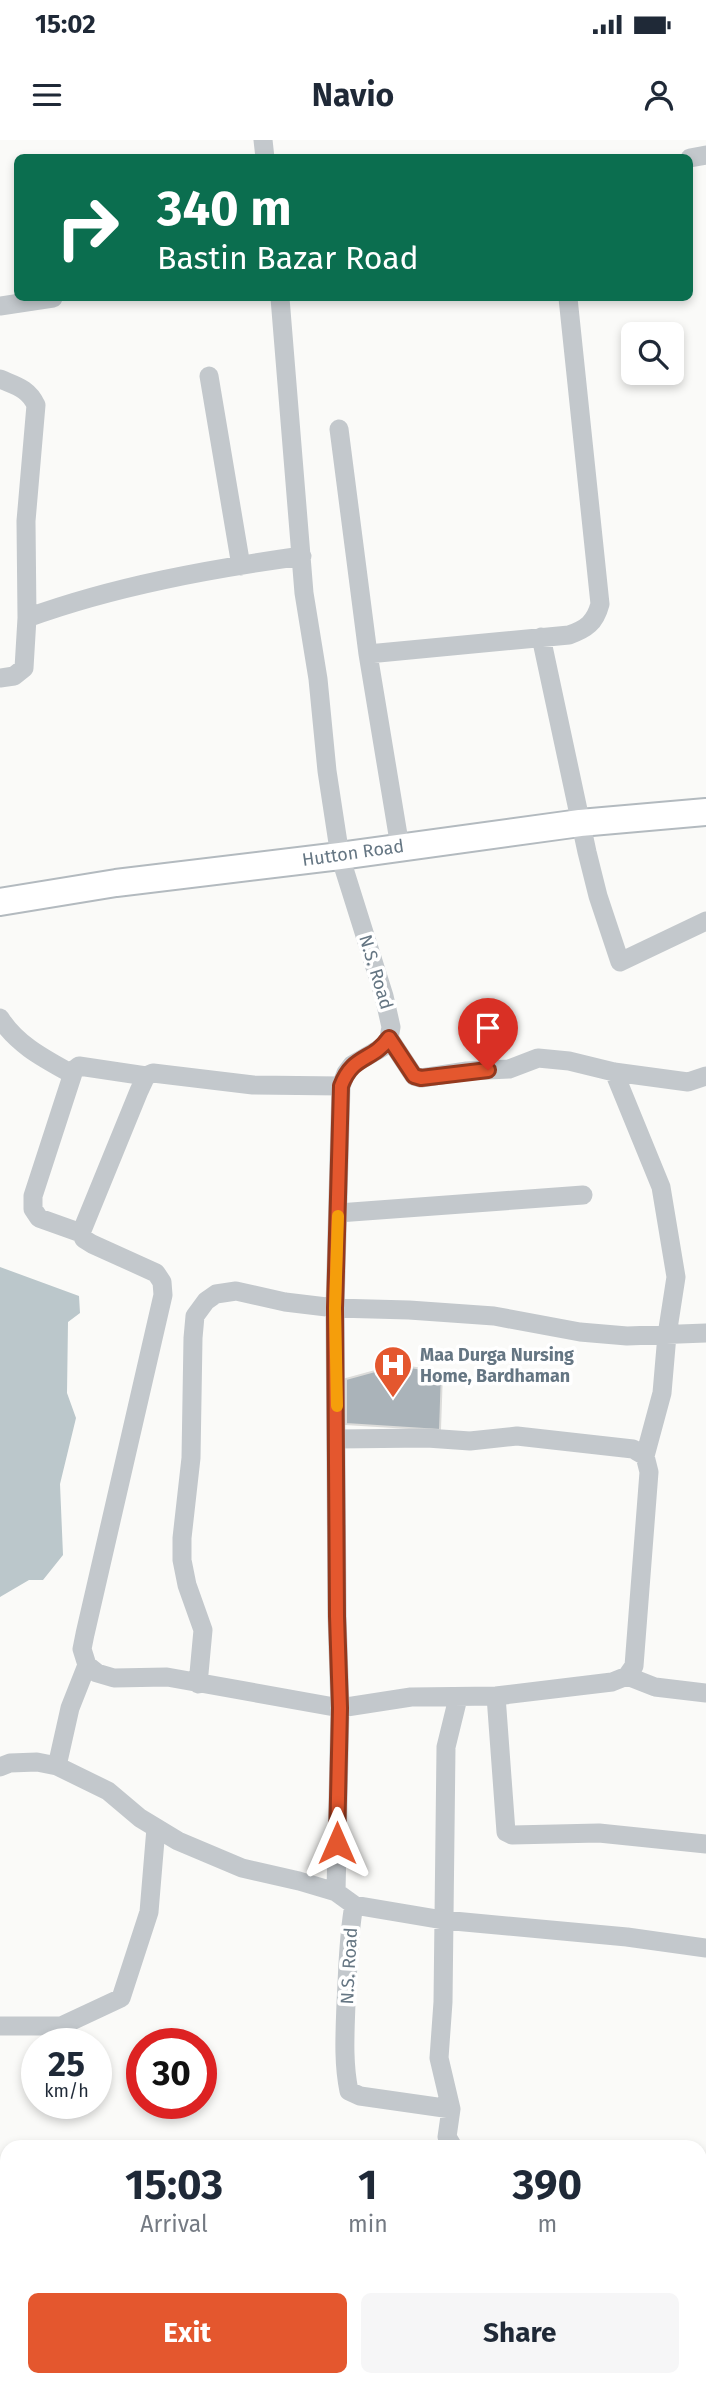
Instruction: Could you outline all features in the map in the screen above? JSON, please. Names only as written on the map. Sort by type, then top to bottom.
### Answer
[{"type":"street","points":[[0,306],[33,301]]},
{"type":"street","name":"N.S. Road","points":[[280,301],[304,593],[318,679],[327,771],[340,856],[390,1016],[389,1038]]},
{"type":"street","points":[[368,653],[569,635],[584,630],[596,618],[600,604],[568,301]]},
{"type":"street","points":[[209,376],[241,566]]},
{"type":"street","points":[[0,379],[25,389],[32,395],[36,405],[26,521],[27,618],[24,668],[14,676],[0,678]]},
{"type":"street","points":[[339,429],[368,653],[400,847]]},
{"type":"street","points":[[27,618],[58,606],[153,582],[302,556]]},
{"type":"street","points":[[541,638],[580,823],[598,896],[620,962],[706,921]]},
{"type":"street","name":"Hutton Road","points":[[0,902],[116,883],[580,823],[706,813]]},
{"type":"street","points":[[0,1018],[6,1028],[38,1056],[72,1074]]},
{"type":"street","points":[[336,1892],[340,1708],[335,1308],[341,1086],[346,1073],[352,1065],[383,1046],[389,1038],[414,1076],[421,1078],[467,1071],[509,1069],[538,1058],[569,1060],[614,1072],[688,1082],[706,1076]]},
{"type":"street","points":[[341,1086],[253,1085],[153,1073],[146,1076],[79,1066],[72,1074],[33,1196],[33,1209],[39,1217],[81,1233],[84,1239],[92,1244],[156,1273],[162,1282],[163,1295],[82,1649],[87,1665],[97,1673],[114,1678],[167,1677],[340,1708],[411,1697],[496,1696],[612,1682],[626,1676],[634,1665],[644,1555],[649,1472],[645,1457],[662,1393],[667,1335],[677,1278],[661,1187],[614,1072]]},
{"type":"street","points":[[81,1233],[146,1076]]},
{"type":"street","points":[[338,1213],[583,1195]]},
{"type":"street","points":[[198,1684],[203,1630],[187,1585],[182,1560],[182,1538],[191,1458],[192,1338],[195,1316],[206,1301],[216,1294],[236,1291],[285,1302],[335,1308],[494,1316],[579,1332],[628,1336],[706,1333]]},
{"type":"street","points":[[337,1439],[427,1438],[470,1441],[517,1436],[632,1449],[645,1457]]},
{"type":"street","points":[[0,1767],[10,1763],[37,1762],[57,1766],[70,1708],[87,1665]]},
{"type":"street","points":[[626,1676],[655,1687],[706,1693]]},
{"type":"street","points":[[496,1696],[506,1832],[512,1835],[599,1833],[706,1844]]},
{"type":"street","points":[[449,2140],[451,2109],[439,2058],[447,1860],[446,1747],[458,1698]]},
{"type":"street","name":"N.S. Road","points":[[57,1766],[108,1791],[140,1818],[177,1840],[242,1868],[336,1892],[354,1905],[349,1935],[345,2049],[349,2091],[360,2096],[451,2109]]},
{"type":"street","points":[[0,2026],[61,2026],[121,1998],[149,1912],[156,1828]]},
{"type":"street","points":[[354,1905],[443,1920],[614,1936],[706,1948]]},
{"type":"shaded area","points":[[0,1267],[79,1296],[80,1313],[68,1322],[67,1393],[76,1418],[60,1484],[63,1555],[43,1580],[29,1580],[0,1597]]},
{"type":"building","points":[[397,1365],[442,1372],[440,1430],[346,1424],[346,1379]]},
{"type":"slow traffic","points":[[337,1406],[335,1308],[338,1216]]},
{"type":"place","name":"Maa Durga Nursing Home, Bardhaman","points":[[393,1399]]},
{"type":"route","points":[[337,1843],[340,1708],[335,1308],[341,1086],[352,1065],[374,1053],[389,1038],[414,1076],[421,1078],[488,1070]]}]
